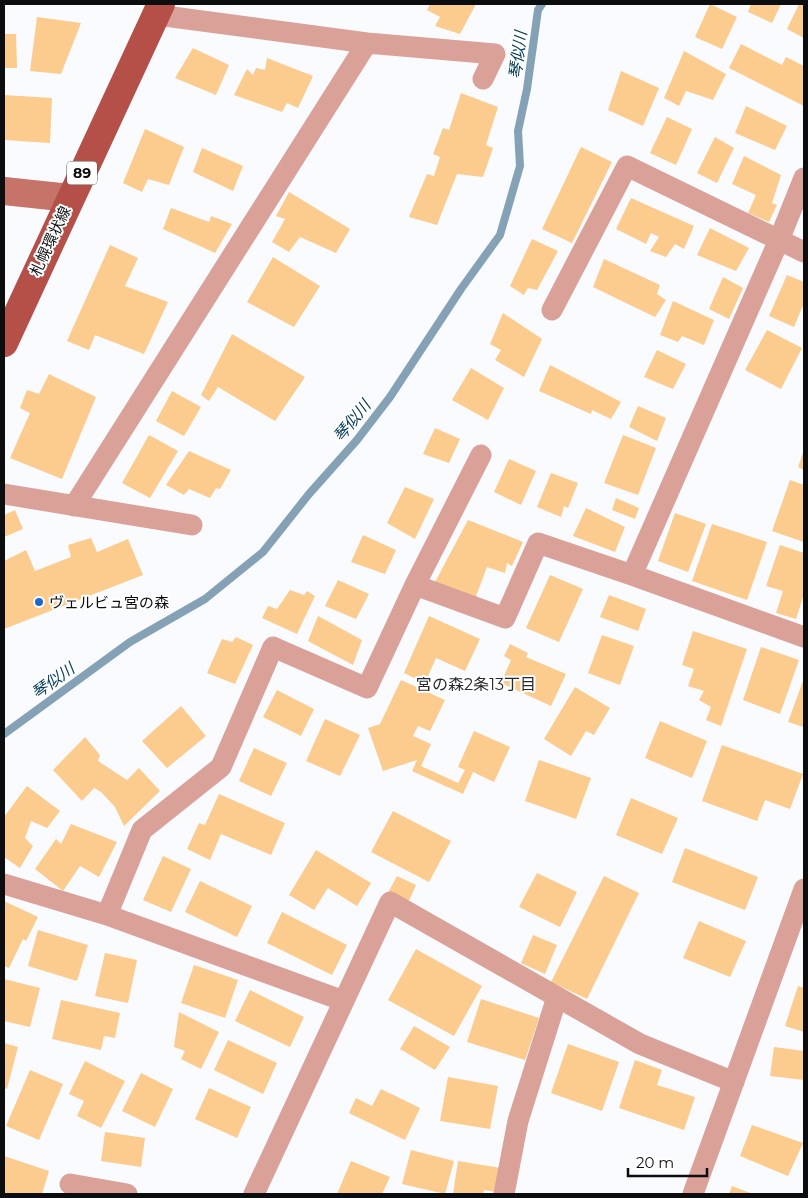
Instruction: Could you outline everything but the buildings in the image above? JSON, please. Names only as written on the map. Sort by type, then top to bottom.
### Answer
[{"type":"main road","name":"札幌環状線","points":[[4,343],[159,9]]},
{"type":"street","points":[[159,9],[366,43],[495,54],[483,79]]},
{"type":"street","points":[[74,506],[366,43]]},
{"type":"street","points":[[552,310],[627,166],[804,252]]},
{"type":"street","points":[[632,575],[779,240],[804,178]]},
{"type":"street","points":[[4,192],[70,198]]},
{"type":"street","points":[[107,915],[142,830],[221,767],[273,647],[366,688],[415,585],[481,455]]},
{"type":"street","points":[[4,494],[192,525]]},
{"type":"street","points":[[415,585],[505,618],[538,543],[804,637]]},
{"type":"street","points":[[4,884],[107,915],[344,1001]]},
{"type":"street","points":[[693,1194],[804,889]]},
{"type":"street","points":[[254,1194],[390,902],[640,1044],[734,1082]]},
{"type":"street","points":[[504,1194],[518,1121],[557,997]]},
{"type":"street","points":[[70,1184],[127,1194]]},
{"type":"waterway","name":"琴似川","points":[[4,734],[130,642],[205,599],[263,552],[309,494],[357,440],[390,397],[461,289],[500,235],[520,166],[518,131],[527,89],[538,10],[542,4]]},
{"type":"place","name":"ヴェルビュ宮の森","points":[[39,602]]},
{"type":"district","name":"宮の森2条13丁目","points":[[476,684]]}]
